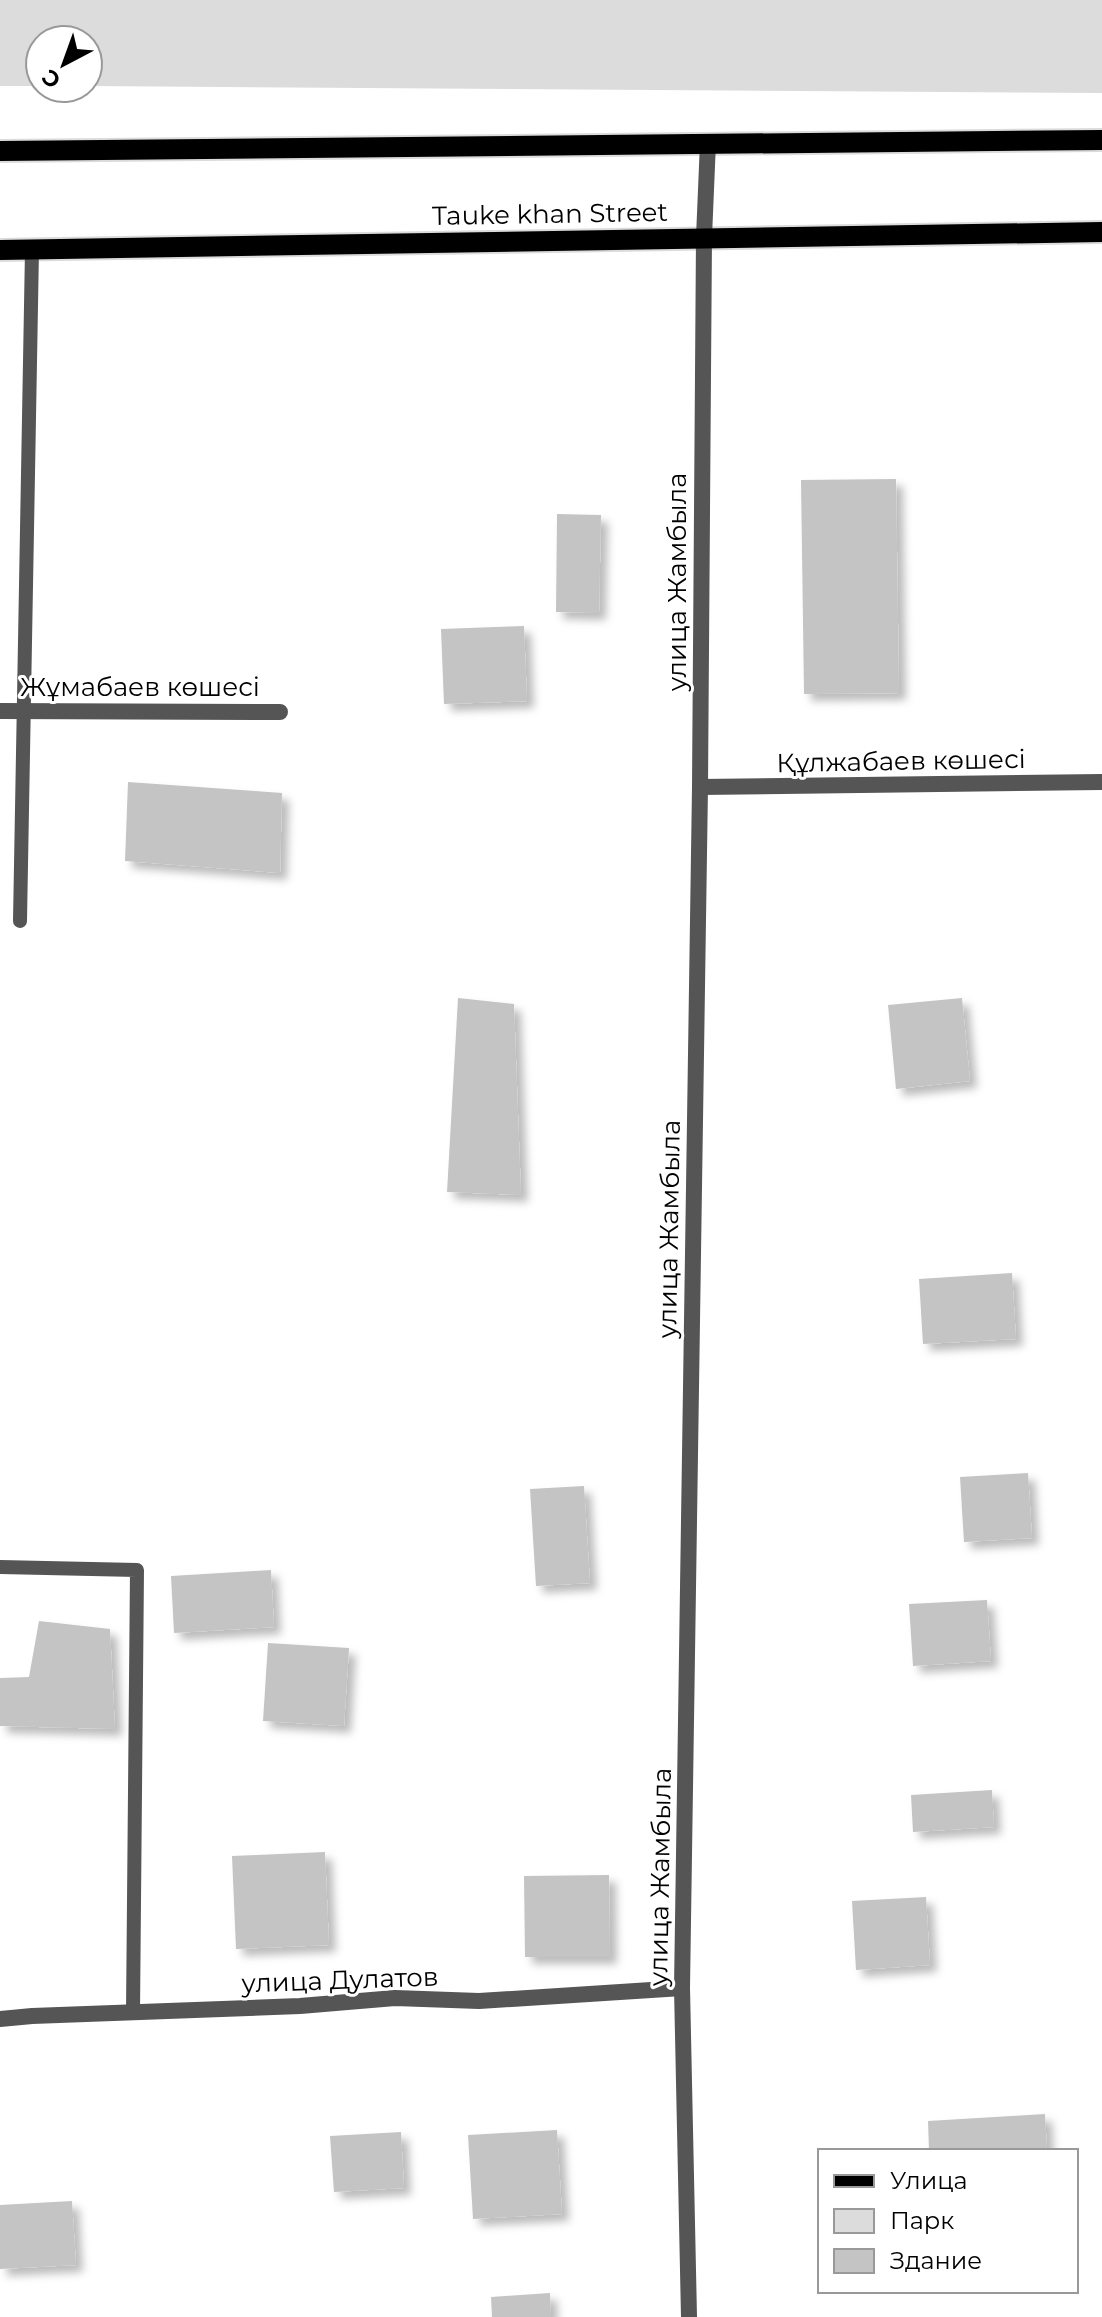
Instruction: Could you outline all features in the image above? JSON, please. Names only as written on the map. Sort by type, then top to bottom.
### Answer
[{"type":"main road","points":[[0,151],[1102,140]]},
{"type":"main road","name":"Tauke khan Street","points":[[0,250],[1102,232]]},
{"type":"street","name":"улица Жамбыла","points":[[689,2317],[682,1988],[700,787],[704,237],[708,142]]},
{"type":"street","name":"Жұмабаев көшесі","points":[[0,711],[280,712]]},
{"type":"street","name":"Құлжабаев көшесі","points":[[700,787],[1102,782]]},
{"type":"street","name":"улица Дулатов","points":[[0,2019],[300,2006],[395,1998],[479,2001],[682,1988]]},
{"type":"lane","points":[[20,921],[32,250]]},
{"type":"lane","points":[[0,1567],[137,1570],[133,2012]]},
{"type":"green space","points":[[0,0],[1102,0],[1102,93],[104,86],[104,24],[24,24],[24,86],[0,86]]},
{"type":"building","points":[[896,479],[899,693],[804,694],[801,480]]},
{"type":"building","points":[[557,514],[601,515],[599,613],[556,612]]},
{"type":"building","points":[[524,626],[527,701],[444,704],[441,629]]},
{"type":"building","points":[[128,782],[282,793],[280,873],[125,861]]},
{"type":"building","points":[[458,998],[514,1004],[521,1195],[447,1192]]},
{"type":"building","points":[[962,998],[970,1081],[896,1089],[888,1005]]},
{"type":"building","points":[[1012,1273],[1016,1339],[923,1344],[919,1279]]},
{"type":"building","points":[[1028,1473],[1032,1538],[964,1542],[960,1477]]},
{"type":"building","points":[[584,1486],[590,1583],[536,1586],[530,1489]]},
{"type":"building","points":[[271,1570],[274,1627],[174,1633],[171,1576]]},
{"type":"building","points":[[987,1600],[991,1661],[913,1666],[909,1604]]},
{"type":"building","points":[[39,1621],[110,1629],[115,1729],[0,1726],[0,1678],[29,1677]]},
{"type":"building","points":[[268,1643],[349,1648],[344,1726],[263,1721]]},
{"type":"building","points":[[992,1790],[994,1827],[913,1832],[911,1795]]},
{"type":"building","points":[[325,1852],[329,1945],[236,1949],[232,1856]]},
{"type":"building","points":[[609,1875],[610,1957],[525,1957],[524,1876]]},
{"type":"building","points":[[926,1897],[930,1965],[856,1970],[852,1901]]},
{"type":"building","points":[[1045,2114],[1047,2149],[929,2149],[928,2121]]},
{"type":"building","points":[[557,2130],[562,2214],[473,2219],[468,2135]]},
{"type":"building","points":[[401,2132],[404,2188],[334,2192],[330,2136]]},
{"type":"building","points":[[72,2201],[76,2265],[0,2269],[0,2205]]},
{"type":"building","points":[[550,2293],[551,2317],[492,2317],[491,2297]]}]
